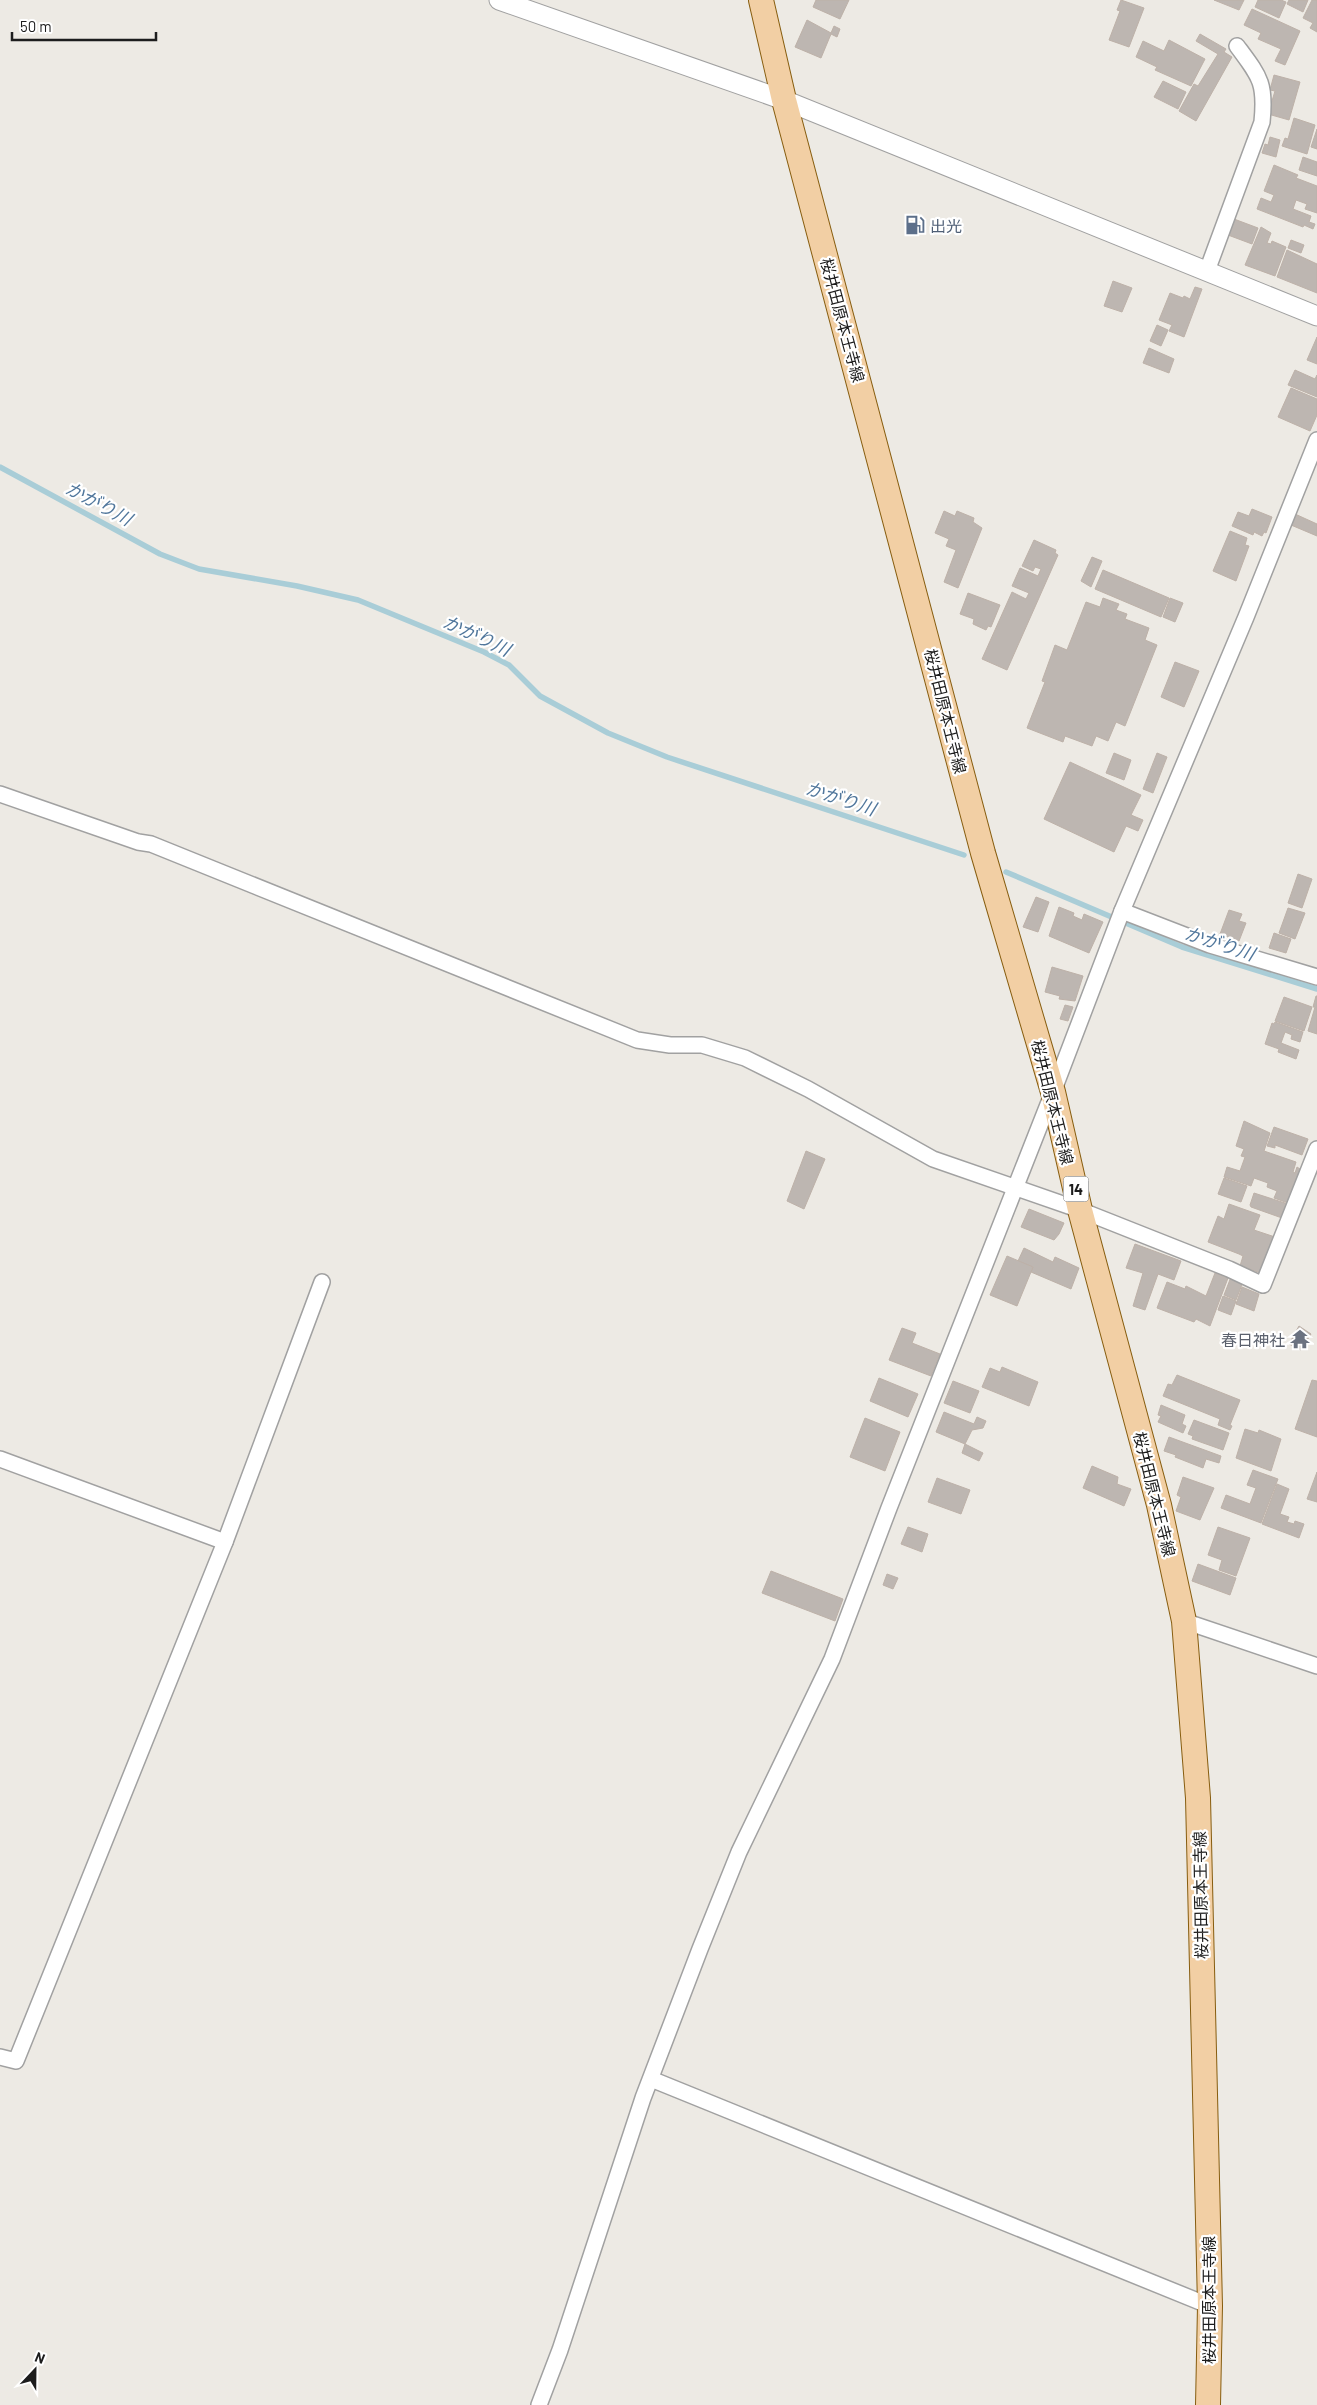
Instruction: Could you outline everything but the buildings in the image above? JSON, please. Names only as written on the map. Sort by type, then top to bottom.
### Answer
[{"type":"main road","name":"桜井田原本王寺線","points":[[760,0],[784,100],[983,853],[1053,1092],[1080,1210],[1159,1505],[1184,1621],[1198,1798],[1210,2306],[1208,2405]]},
{"type":"street","points":[[499,0],[784,100],[1317,316]]},
{"type":"street","points":[[1207,271],[1262,122],[1265,98],[1260,76],[1237,46]]},
{"type":"street","points":[[539,2405],[560,2350],[651,2079],[739,1852],[832,1659],[1122,911],[1317,440]]},
{"type":"street","points":[[0,794],[138,842],[152,844],[637,1040],[670,1045],[702,1044],[745,1058],[808,1089],[933,1159],[1080,1210],[1229,1269],[1263,1285],[1317,1149]]},
{"type":"street","points":[[1122,911],[1210,945],[1317,977]]},
{"type":"street","points":[[0,2057],[16,2061],[225,1542],[322,1282]]},
{"type":"street","points":[[0,1459],[225,1542]]},
{"type":"street","points":[[1184,1621],[1317,1666]]},
{"type":"street","points":[[651,2079],[1210,2306]]},
{"type":"waterway","name":"かがり川","points":[[0,467],[160,554],[199,569],[297,586],[358,600],[484,652],[509,665],[540,696],[608,733],[667,757],[964,855]]},
{"type":"waterway","name":"かがり川","points":[[1006,872],[1182,947],[1317,989]]},
{"type":"place","name":"出光","points":[[915,225]]},
{"type":"place","name":"春日神社","points":[[1300,1339]]}]
